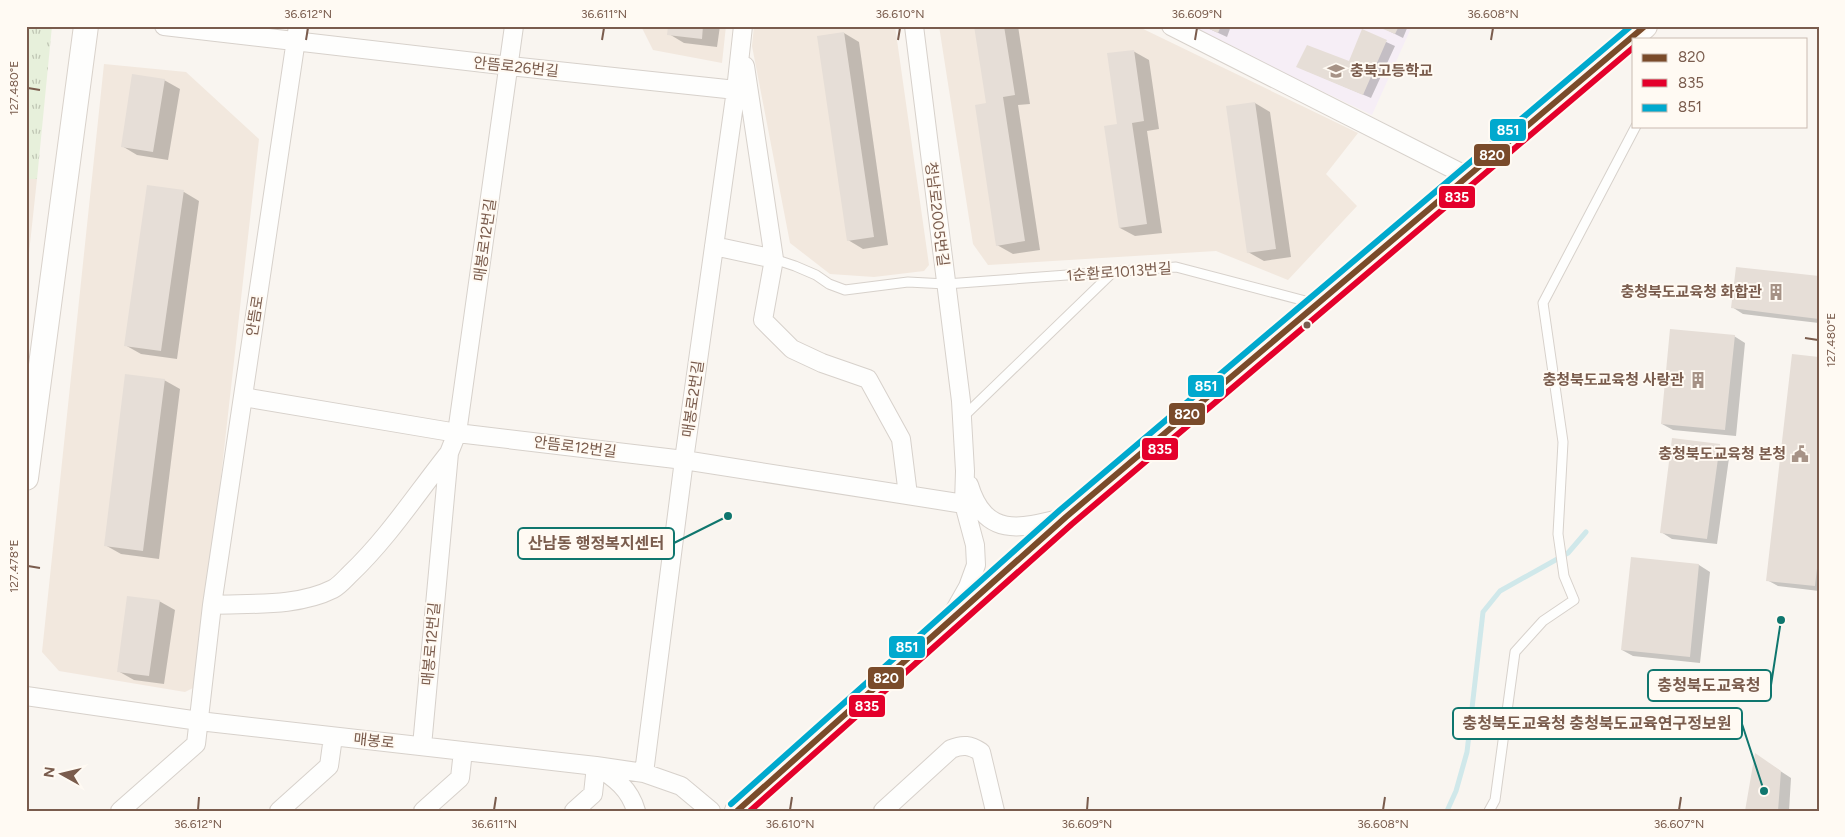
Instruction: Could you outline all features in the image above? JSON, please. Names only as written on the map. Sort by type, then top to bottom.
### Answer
[{"type":"main road","points":[[26,478],[86,26]]},
{"type":"main road","points":[[1637,38],[1649,28]]},
{"type":"main road","points":[[737,811],[1066,517],[1469,176],[1632,42]]},
{"type":"street","name":"안뜸로26번길","points":[[164,26],[297,34],[510,66],[736,90]]},
{"type":"street","name":"매봉로12번길","points":[[212,605],[267,603],[305,599],[334,588],[362,563],[390,530],[449,452],[457,433],[510,66],[514,26]]},
{"type":"street","name":"청남로2005번길","points":[[914,26],[961,410],[965,470]]},
{"type":"street","points":[[1171,26],[1469,176]]},
{"type":"street","points":[[742,33],[774,259],[763,320],[792,349],[822,364],[868,379],[901,439],[908,495]]},
{"type":"street","name":"매봉로2번길","points":[[644,773],[684,460],[736,90],[742,33]]},
{"type":"street","name":"안뜸로","points":[[120,811],[196,744],[212,605],[297,34]]},
{"type":"street","points":[[714,246],[774,259]]},
{"type":"street","name":"안뜸로12번길","points":[[243,396],[457,433],[684,460],[964,504]]},
{"type":"street","name":"매봉로12번길","points":[[422,746],[449,452]]},
{"type":"street","points":[[965,470],[978,508],[993,522],[1002,525],[1027,527],[1066,517]]},
{"type":"street","points":[[949,621],[968,587],[976,565],[974,545],[964,504],[965,470]]},
{"type":"street","name":"매봉로","points":[[26,697],[198,721],[644,773],[681,786],[711,811]]},
{"type":"street","points":[[279,811],[329,766],[333,737]]},
{"type":"street","points":[[883,811],[951,748],[962,745],[973,746],[981,752],[995,811]]},
{"type":"street","points":[[423,811],[460,778],[463,751]]},
{"type":"street","points":[[574,811],[593,794],[596,766],[622,784],[632,797],[636,811]]},
{"type":"lane","points":[[1489,811],[1495,800],[1515,652],[1544,621],[1574,600],[1564,576],[1558,534],[1563,442],[1542,303],[1635,128]]},
{"type":"lane","name":"1순환로1013번길","points":[[774,259],[816,275],[829,284],[845,290],[908,282],[946,284],[1176,267],[1318,304]]},
{"type":"lane","points":[[961,410],[1113,272]]},
{"type":"shaded area","points":[[638,26],[726,26],[722,63],[653,50],[642,28]]},
{"type":"shaded area","points":[[754,26],[895,26],[929,265],[924,271],[874,277],[830,274],[790,243],[752,46]]},
{"type":"shaded area","points":[[939,26],[1137,26],[1358,133],[1326,174],[1357,206],[1288,280],[1216,251],[988,265],[973,244]]},
{"type":"shaded area","name":"충북고등학교","points":[[1185,26],[1412,26],[1372,115]]},
{"type":"shaded area","points":[[104,64],[186,72],[259,139],[198,681],[195,687],[185,692],[59,671],[42,652]]},
{"type":"shaded area","points":[[26,179],[37,179],[26,281]]},
{"type":"green space","points":[[26,26],[52,26],[37,179],[26,179]]},
{"type":"building","points":[[668,26],[703,26],[702,39],[667,35]]},
{"type":"building","points":[[974,26],[1004,26],[1015,95],[1003,97],[1025,241],[996,246],[975,105],[986,103]]},
{"type":"building","points":[[1203,26],[1221,26],[1218,33]]},
{"type":"building","points":[[1376,26],[1399,26],[1395,34]]},
{"type":"building","points":[[1362,29],[1387,40],[1363,95],[1296,67],[1307,45],[1349,61]]},
{"type":"building","points":[[844,32],[874,237],[847,241],[817,36]]},
{"type":"building","points":[[1134,50],[1144,121],[1132,123],[1147,224],[1119,228],[1104,126],[1117,124],[1107,53]]},
{"type":"building","points":[[132,74],[165,79],[153,152],[121,147]]},
{"type":"building","points":[[1255,102],[1276,249],[1247,253],[1226,106]]},
{"type":"building","points":[[147,185],[184,190],[161,351],[124,346]]},
{"type":"building","name":"충청북도교육청 화합관","points":[[1736,267],[1819,276],[1819,319],[1731,308]]},
{"type":"building","name":"충청북도교육청 사랑관","points":[[1670,329],[1735,335],[1725,430],[1661,424]]},
{"type":"building","name":"충청북도교육청 본청","points":[[1792,354],[1819,357],[1819,551],[1815,586],[1766,581]]},
{"type":"building","points":[[125,374],[165,379],[143,551],[104,546]]},
{"type":"building","points":[[1672,438],[1720,444],[1707,539],[1660,533]]},
{"type":"building","points":[[1631,557],[1699,564],[1690,657],[1621,650]]},
{"type":"building","points":[[127,596],[160,600],[149,676],[117,672]]},
{"type":"building","points":[[1755,753],[1781,771],[1778,811],[1745,811]]},
{"type":"waterway","points":[[1447,811],[1456,791],[1467,752],[1483,612],[1500,591],[1568,553],[1586,532]]},
{"type":"transit line","name":"851","points":[[731,804],[1060,510],[1631,26]]},
{"type":"transit line","name":"820","points":[[737,811],[1066,517],[1645,26]]},
{"type":"transit line","name":"835","points":[[750,811],[1072,524],[1632,49]]},
{"type":"place","name":"충북고등학교","points":[[1336,71]]},
{"type":"place","name":"충청북도교육청 화합관","points":[[1776,292]]},
{"type":"place","name":"충청북도교육청 사랑관","points":[[1698,380]]},
{"type":"place","name":"충청북도교육청 본청","points":[[1800,454]]},
{"type":"place","name":"산남동 행정복지센터","points":[[728,516]]},
{"type":"place","name":"충청북도교육청","points":[[1781,620]]},
{"type":"place","name":"충청북도교육청 충청북도교육연구정보원","points":[[1764,791]]}]
